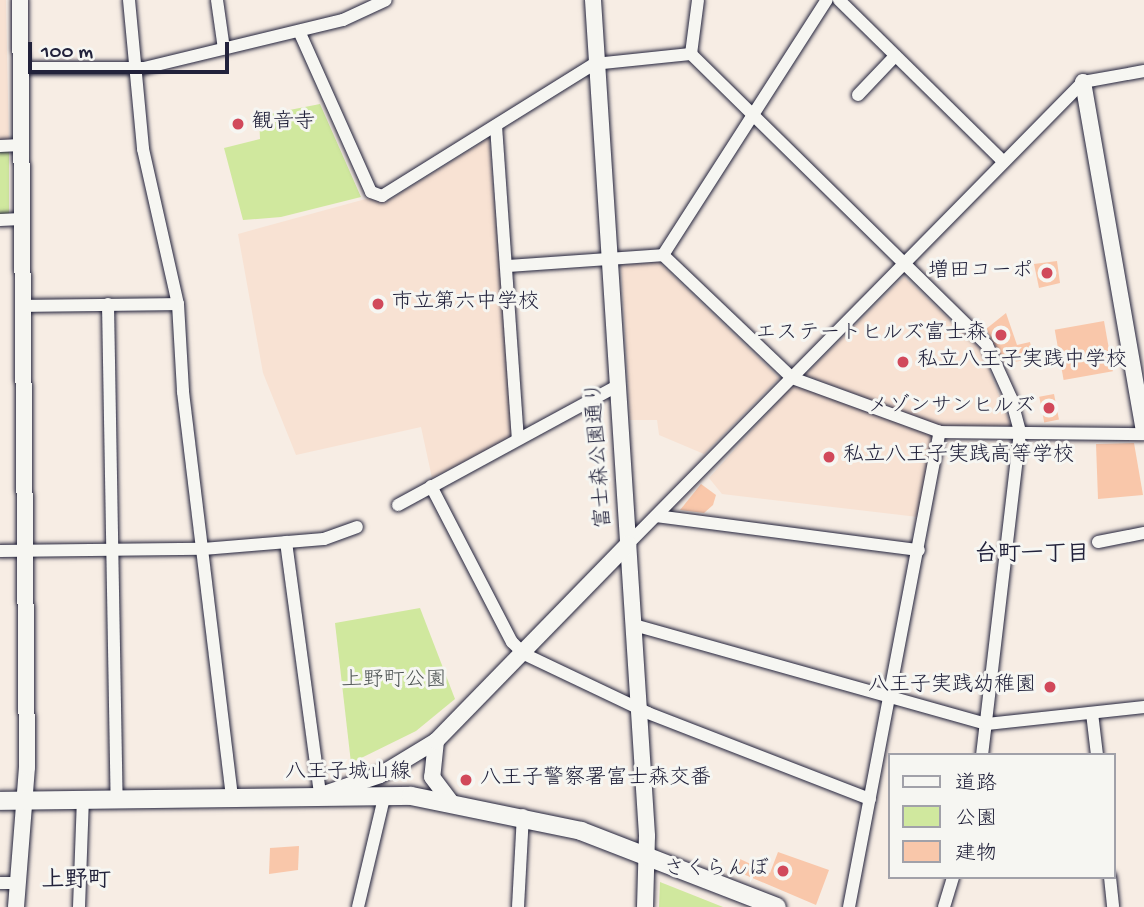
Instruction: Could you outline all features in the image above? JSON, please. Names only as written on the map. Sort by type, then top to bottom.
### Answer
[{"type":"main road","name":"八王子城山線","points":[[0,790],[26,797]]},
{"type":"main road","name":"八王子城山線","points":[[0,801],[26,797],[385,794],[451,802],[523,815],[648,853],[777,907]]},
{"type":"street","points":[[16,907],[26,797],[20,0]]},
{"type":"street","points":[[129,0],[143,149],[178,303],[232,797]]},
{"type":"street","points":[[217,0],[224,49]]},
{"type":"street","points":[[20,68],[135,70],[299,31],[365,5],[386,0]]},
{"type":"street","name":"富士森公園通り","points":[[593,0],[648,853],[645,907]]},
{"type":"street","points":[[691,54],[698,0]]},
{"type":"street","points":[[663,255],[755,117],[827,0]]},
{"type":"street","points":[[839,0],[1003,161]]},
{"type":"street","points":[[299,31],[371,192],[382,196],[597,63],[691,54]]},
{"type":"street","points":[[691,54],[902,265],[988,345],[1020,432],[982,753]]},
{"type":"street","points":[[858,95],[895,56]]},
{"type":"street","points":[[286,542],[320,795],[402,764],[436,741],[1083,82],[1144,71]]},
{"type":"street","points":[[507,266],[663,255],[792,378],[940,432],[1144,432],[1083,82]]},
{"type":"street","points":[[496,126],[518,437]]},
{"type":"street","points":[[0,146],[21,145]]},
{"type":"street","points":[[0,220],[21,219]]},
{"type":"street","points":[[22,306],[178,303]]},
{"type":"street","points":[[108,304],[109,549],[117,798]]},
{"type":"street","points":[[398,505],[518,437],[617,386]]},
{"type":"street","points":[[849,907],[940,432]]},
{"type":"street","points":[[431,486],[512,642],[524,654],[639,709],[870,799]]},
{"type":"street","points":[[656,516],[919,550]]},
{"type":"street","points":[[0,551],[203,549],[324,540],[357,527]]},
{"type":"street","points":[[1098,542],[1144,533]]},
{"type":"street","points":[[634,625],[986,723],[1144,707]]},
{"type":"street","points":[[1093,713],[1097,753]]},
{"type":"street","points":[[436,741],[432,777],[451,802]]},
{"type":"street","points":[[358,907],[385,794],[402,764]]},
{"type":"street","points":[[79,907],[83,797]]},
{"type":"street","points":[[518,907],[523,815]]},
{"type":"street","points":[[944,907],[952,879]]},
{"type":"street","points":[[1110,879],[1113,907]]},
{"type":"street","points":[[0,883],[18,883]]},
{"type":"shaded area","points":[[0,0],[6,0],[9,146],[0,146]]},
{"type":"shaded area","name":"市立第六中学校","points":[[489,138],[514,436],[432,478],[421,427],[296,455],[263,373],[238,234],[373,197],[386,202]]},
{"type":"shaded area","points":[[659,262],[779,378],[704,454],[659,435],[657,420],[630,420],[621,265]]},
{"type":"shaded area","name":"私立八王子実践中学校","points":[[904,277],[981,349],[1011,426],[941,426],[805,375]]},
{"type":"shaded area","name":"私立八王子実践高等学校","points":[[793,385],[934,436],[918,517],[722,494],[709,478]]},
{"type":"green space","points":[[320,104],[361,197],[281,217],[243,220],[224,148],[260,139],[259,116]]},
{"type":"green space","points":[[0,146],[9,146],[9,220],[0,220]]},
{"type":"green space","name":"上野町公園","points":[[420,608],[455,699],[416,731],[351,763],[335,623]]},
{"type":"green space","points":[[660,882],[723,907],[659,907]]},
{"type":"building","name":"増田コーポ","points":[[1057,261],[1060,283],[1039,288],[1034,264]]},
{"type":"building","points":[[1006,313],[1017,345],[1030,342],[1034,359],[1005,363],[986,329]]},
{"type":"building","points":[[1104,321],[1113,371],[1064,380],[1055,330]]},
{"type":"building","name":"メゾンサンヒルズ","points":[[1054,394],[1059,420],[1044,422],[1039,397]]},
{"type":"building","points":[[1134,443],[1143,495],[1098,499],[1096,444]]},
{"type":"building","points":[[701,484],[716,495],[713,505],[704,513],[680,510]]},
{"type":"building","points":[[299,846],[298,870],[269,874],[270,848]]},
{"type":"building","points":[[778,852],[829,870],[816,905],[736,871],[740,859],[770,873]]},
{"type":"place","name":"観音寺","points":[[238,124]]},
{"type":"place","name":"増田コーポ","points":[[1047,273]]},
{"type":"place","name":"市立第六中学校","points":[[378,304]]},
{"type":"place","name":"エステートヒルズ富士森","points":[[1001,335]]},
{"type":"place","name":"私立八王子実践中学校","points":[[903,362]]},
{"type":"place","name":"メゾンサンヒルズ","points":[[1049,408]]},
{"type":"place","name":"私立八王子実践高等学校","points":[[829,457]]},
{"type":"place","name":"八王子実践幼稚園","points":[[1050,687]]},
{"type":"place","name":"八王子警察署富士森交番","points":[[466,780]]},
{"type":"place","name":"さくらんぼ","points":[[783,871]]},
{"type":"district","name":"台町一丁目","points":[[1032,556]]},
{"type":"district","name":"上野町","points":[[76,882]]}]
